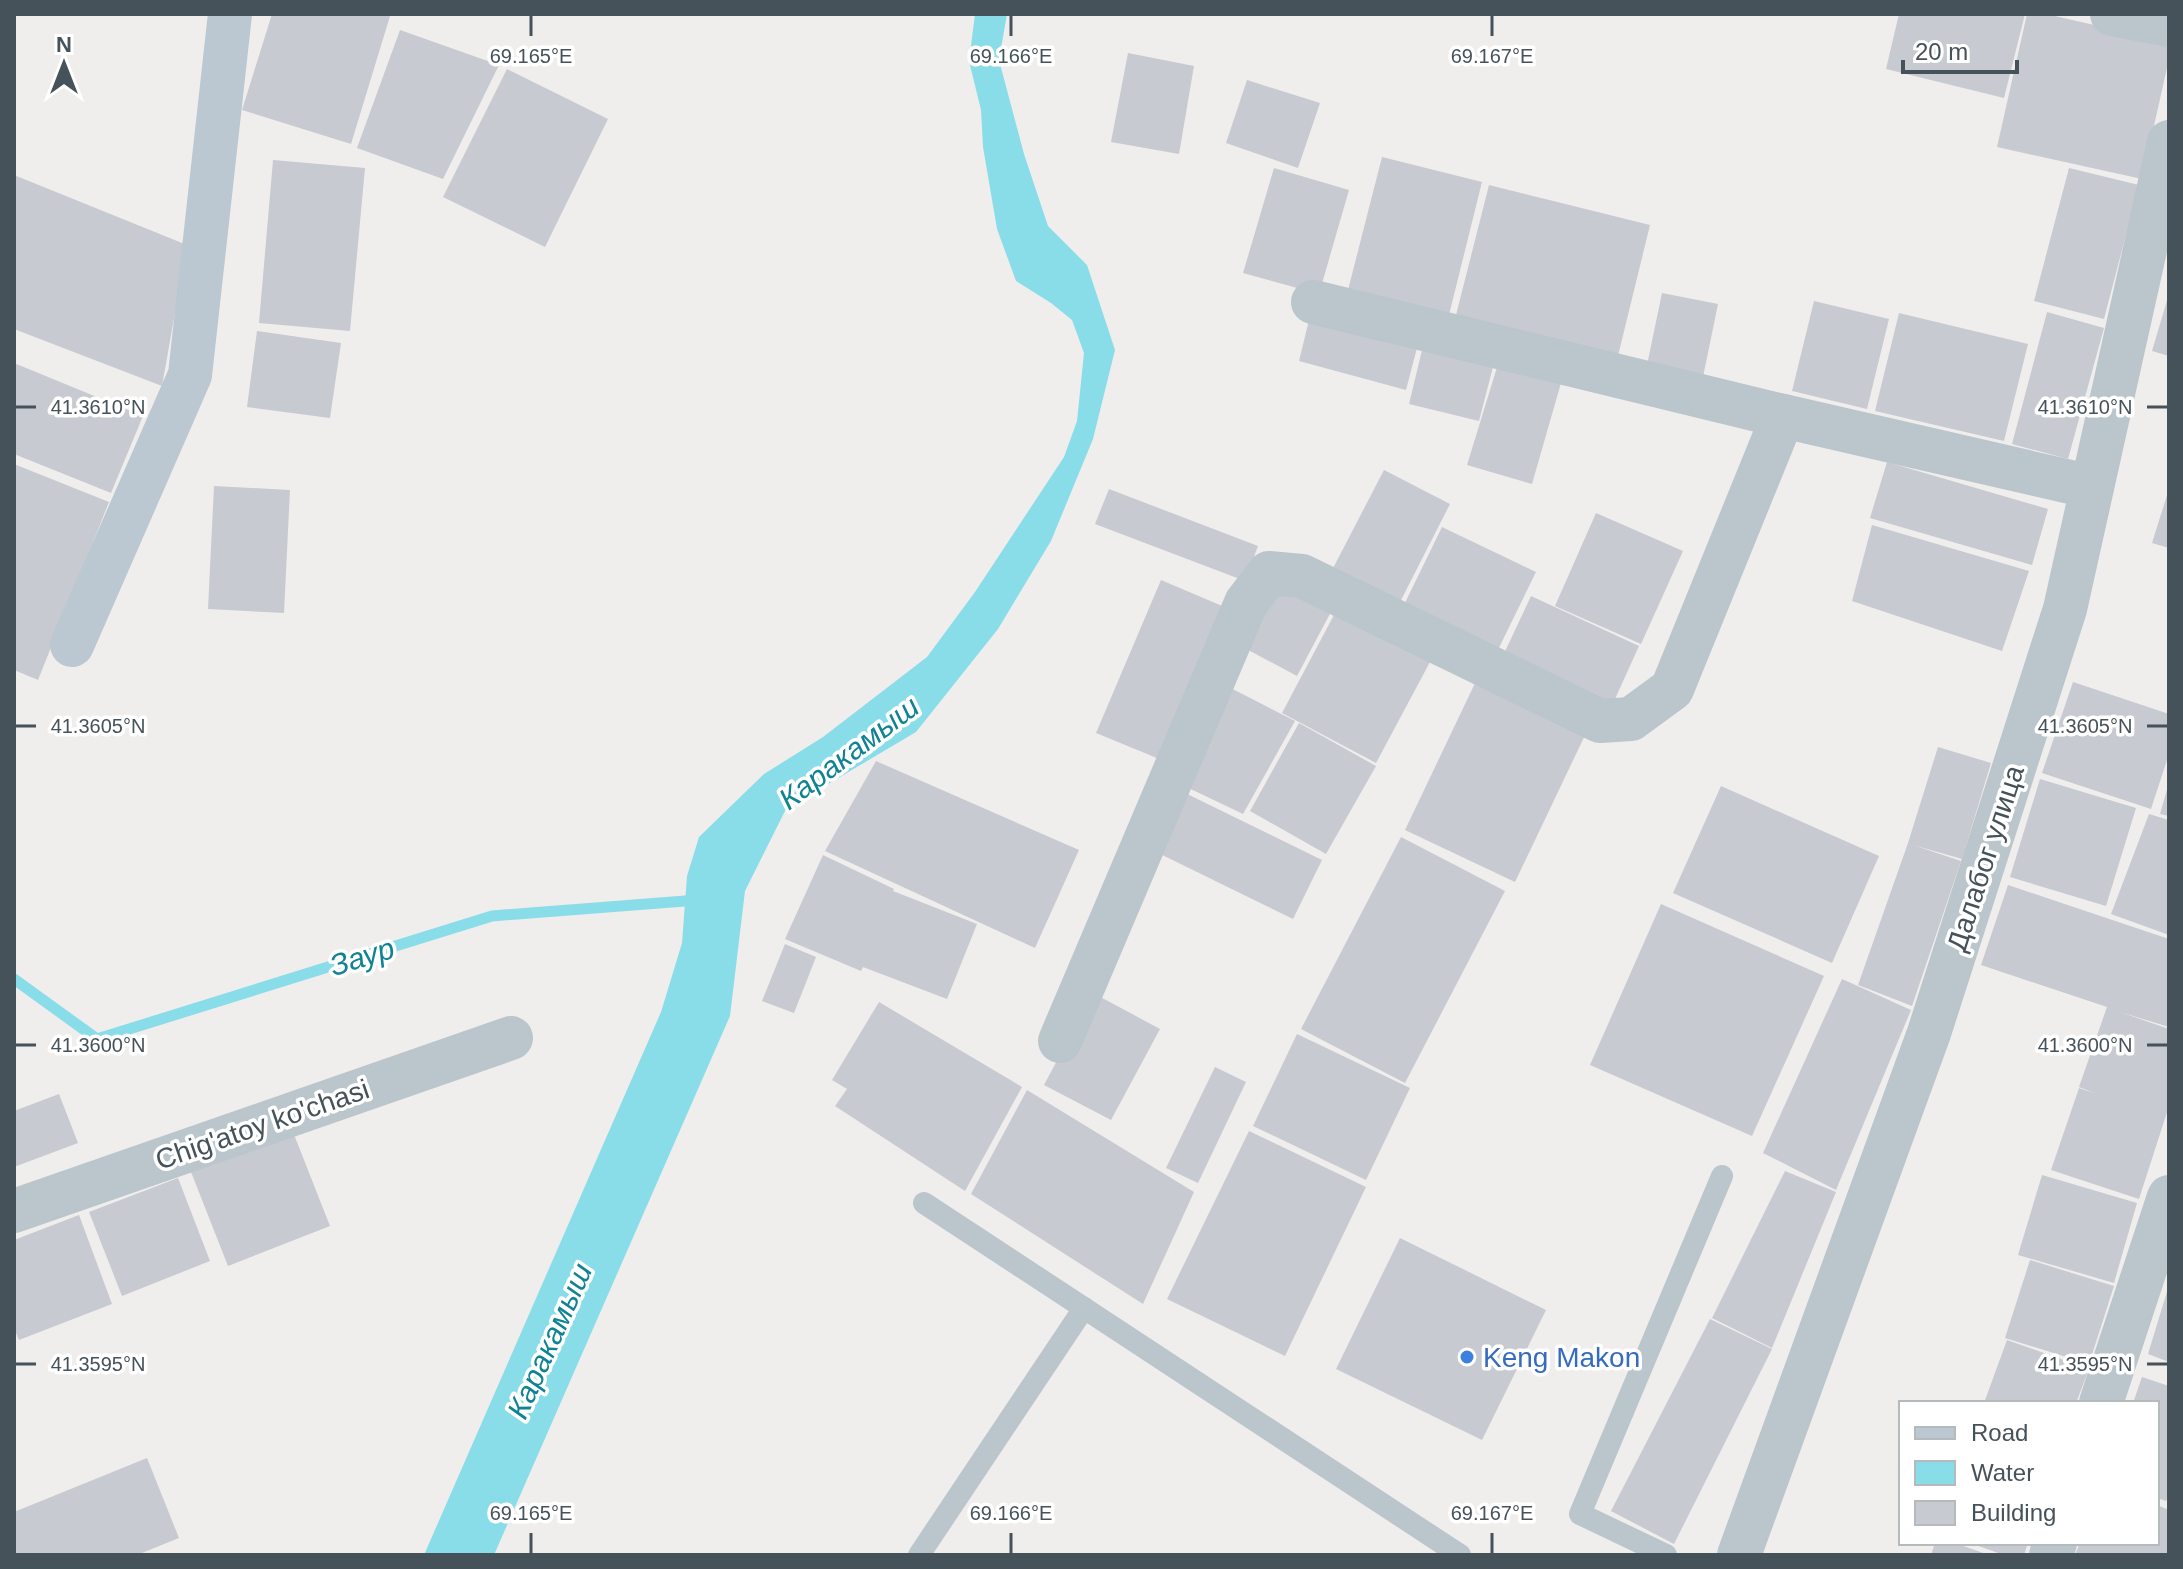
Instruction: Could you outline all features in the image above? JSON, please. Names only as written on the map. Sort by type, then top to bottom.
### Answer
[{"type":"street","points":[[72,645],[190,375],[230,14]]},
{"type":"street","points":[[2112,14],[2169,25]]},
{"type":"street","name":"Далабог улица","points":[[1739,1555],[1929,1033],[2065,609],[2169,142]]},
{"type":"street","points":[[1313,302],[2092,487]]},
{"type":"street","points":[[1060,1041],[1246,603],[1269,573],[1302,576],[1600,721],[1631,719],[1672,689],[1783,416]]},
{"type":"street","name":"Chig'atoy ko'chasi","points":[[14,1211],[511,1038]]},
{"type":"street","points":[[2102,1401],[2169,1197]]},
{"type":"lane","points":[[1666,1555],[1580,1514],[1722,1176]]},
{"type":"lane","points":[[924,1203],[1460,1555]]},
{"type":"lane","points":[[919,1555],[1084,1308]]},
{"type":"water","name":"Каракамыш","points":[[975,14],[1007,14],[999,60],[1024,154],[1048,226],[1087,265],[1115,350],[1093,439],[1051,541],[998,629],[916,732],[786,809],[745,891],[730,1016],[494,1555],[424,1555],[661,1012],[682,943],[687,876],[699,837],[764,774],[823,737],[927,657],[975,592],[1064,457],[1077,421],[1084,353],[1072,320],[1016,281],[997,229],[983,147],[981,110],[969,61]]},
{"type":"building","points":[[272,14],[390,16],[351,144],[242,110]]},
{"type":"building","points":[[1899,14],[2025,14],[2004,98],[1886,69]]},
{"type":"building","points":[[2027,14],[2046,14],[2169,42],[2169,59],[2142,179],[1997,147]]},
{"type":"building","points":[[400,30],[499,65],[443,179],[357,148]]},
{"type":"building","points":[[1128,53],[1194,66],[1179,154],[1111,142]]},
{"type":"building","points":[[507,69],[608,119],[545,247],[443,197]]},
{"type":"building","points":[[1247,80],[1320,103],[1298,168],[1226,143]]},
{"type":"building","points":[[1382,157],[1482,182],[1448,319],[1347,294]]},
{"type":"building","points":[[273,160],[365,168],[350,331],[259,323]]},
{"type":"building","points":[[1274,168],[1349,190],[1319,294],[1243,273]]},
{"type":"building","points":[[2069,168],[2139,185],[2104,319],[2034,301]]},
{"type":"building","points":[[14,175],[187,245],[162,386],[14,329]]},
{"type":"building","points":[[1489,185],[1650,225],[1617,360],[1455,319]]},
{"type":"building","points":[[1662,293],[1718,304],[1703,377],[1647,365]]},
{"type":"building","points":[[2169,297],[2169,356],[2152,351]]},
{"type":"building","points":[[1814,301],[1889,319],[1867,409],[1792,391]]},
{"type":"building","points":[[2047,312],[2104,328],[2068,459],[2012,444]]},
{"type":"building","points":[[1899,313],[2028,344],[2004,441],[1875,411]]},
{"type":"building","points":[[1310,316],[1418,344],[1406,390],[1299,361]]},
{"type":"building","points":[[257,331],[341,343],[330,418],[247,407]]},
{"type":"building","points":[[1423,346],[1494,363],[1479,421],[1409,404]]},
{"type":"building","points":[[14,363],[143,416],[111,493],[14,454]]},
{"type":"building","points":[[1498,364],[1561,383],[1532,484],[1467,465]]},
{"type":"building","points":[[1887,462],[2048,509],[2032,565],[1870,518]]},
{"type":"building","points":[[14,464],[109,502],[38,680],[14,670]]},
{"type":"building","points":[[1384,470],[1450,504],[1397,608],[1330,574]]},
{"type":"building","points":[[214,486],[290,490],[284,613],[208,609]]},
{"type":"building","points":[[1109,489],[1258,546],[1245,581],[1095,524]]},
{"type":"building","points":[[2169,492],[2169,548],[2152,543]]},
{"type":"building","points":[[1596,513],[1683,551],[1641,644],[1555,606]]},
{"type":"building","points":[[1872,525],[2029,571],[2002,651],[1852,601]]},
{"type":"building","points":[[1442,527],[1536,572],[1495,656],[1401,611]]},
{"type":"building","points":[[1273,579],[1332,610],[1297,676],[1239,645]]},
{"type":"building","points":[[1161,580],[1234,611],[1169,763],[1096,733]]},
{"type":"building","points":[[1531,596],[1639,646],[1610,710],[1501,660]]},
{"type":"building","points":[[1335,613],[1430,662],[1376,763],[1282,713]]},
{"type":"building","points":[[1477,679],[1587,731],[1515,882],[1405,830]]},
{"type":"building","points":[[2073,682],[2169,714],[2169,754],[2151,809],[2042,773]]},
{"type":"building","points":[[1223,684],[1295,721],[1243,814],[1176,782]]},
{"type":"building","points":[[1299,723],[1376,766],[1326,854],[1250,811]]},
{"type":"building","points":[[1938,747],[1991,763],[1962,859],[1913,845],[1961,861],[1912,1006],[1858,985]]},
{"type":"building","points":[[876,761],[1079,850],[1035,948],[825,851]]},
{"type":"building","points":[[2040,779],[2136,808],[2106,906],[2010,877]]},
{"type":"building","points":[[1721,786],[1879,856],[1832,963],[1673,893]]},
{"type":"building","points":[[2169,786],[2169,816],[2160,814]]},
{"type":"building","points":[[1175,788],[1322,860],[1293,919],[1146,847]]},
{"type":"building","points":[[2149,814],[2169,820],[2169,935],[2111,914]]},
{"type":"building","points":[[1401,837],[1505,891],[1405,1083],[1301,1029]]},
{"type":"building","points":[[823,855],[893,891],[977,924],[947,999],[863,967],[861,971],[785,939]]},
{"type":"building","points":[[2008,885],[2169,939],[2169,1027],[2120,1012],[2169,1029],[2169,1106],[2139,1199],[2051,1170],[2079,1088],[2097,1094],[2079,1087],[2107,1007],[1981,965]]},
{"type":"building","points":[[1661,904],[1824,976],[1752,1136],[1590,1065]]},
{"type":"building","points":[[785,944],[816,957],[794,1013],[762,1001]]},
{"type":"building","points":[[1842,979],[1911,1010],[1836,1190],[1763,1153]]},
{"type":"building","points":[[1093,993],[1160,1029],[1111,1120],[1044,1085]]},
{"type":"building","points":[[879,1002],[1022,1087],[965,1191],[835,1106],[847,1089],[832,1080]]},
{"type":"building","points":[[1297,1034],[1410,1088],[1366,1180],[1253,1126]]},
{"type":"building","points":[[1215,1067],[1246,1082],[1198,1183],[1166,1168]]},
{"type":"building","points":[[1027,1090],[1194,1192],[1143,1304],[971,1194]]},
{"type":"building","points":[[59,1094],[78,1143],[14,1167],[14,1111]]},
{"type":"building","points":[[1249,1131],[1366,1187],[1285,1356],[1167,1299]]},
{"type":"building","points":[[293,1132],[330,1226],[228,1266],[191,1172]]},
{"type":"building","points":[[1785,1171],[1836,1192],[1772,1348],[1712,1318]]},
{"type":"building","points":[[2042,1175],[2137,1203],[2114,1283],[2018,1255]]},
{"type":"building","points":[[178,1178],[210,1261],[122,1296],[89,1212]]},
{"type":"building","points":[[79,1215],[112,1304],[19,1340],[14,1328],[14,1240]]},
{"type":"building","points":[[1400,1238],[1546,1310],[1482,1440],[1336,1369]]},
{"type":"building","points":[[2030,1260],[2114,1286],[2089,1364],[2005,1338]]},
{"type":"building","points":[[2169,1285],[2169,1362],[2148,1354]]},
{"type":"building","points":[[1710,1319],[1772,1349],[1674,1544],[1611,1511]]},
{"type":"building","points":[[2007,1340],[2089,1369],[2077,1401],[1985,1401]]},
{"type":"building","points":[[2142,1377],[2169,1386],[2169,1494],[2166,1501],[2159,1499],[2159,1401],[2134,1401]]},
{"type":"building","points":[[147,1458],[179,1538],[137,1555],[14,1555],[14,1512]]},
{"type":"building","points":[[2159,1506],[2169,1510],[2169,1555],[2075,1555],[2079,1545],[2159,1545]]},
{"type":"building","points":[[1934,1545],[1961,1545],[1989,1555],[1931,1555]]},
{"type":"building","points":[[1976,1545],[2027,1545],[2024,1555],[2004,1555]]},
{"type":"waterway","name":"Заур","points":[[14,979],[97,1039],[492,916],[698,900]]},
{"type":"place","name":"Keng Makon","points":[[1467,1357]]}]
